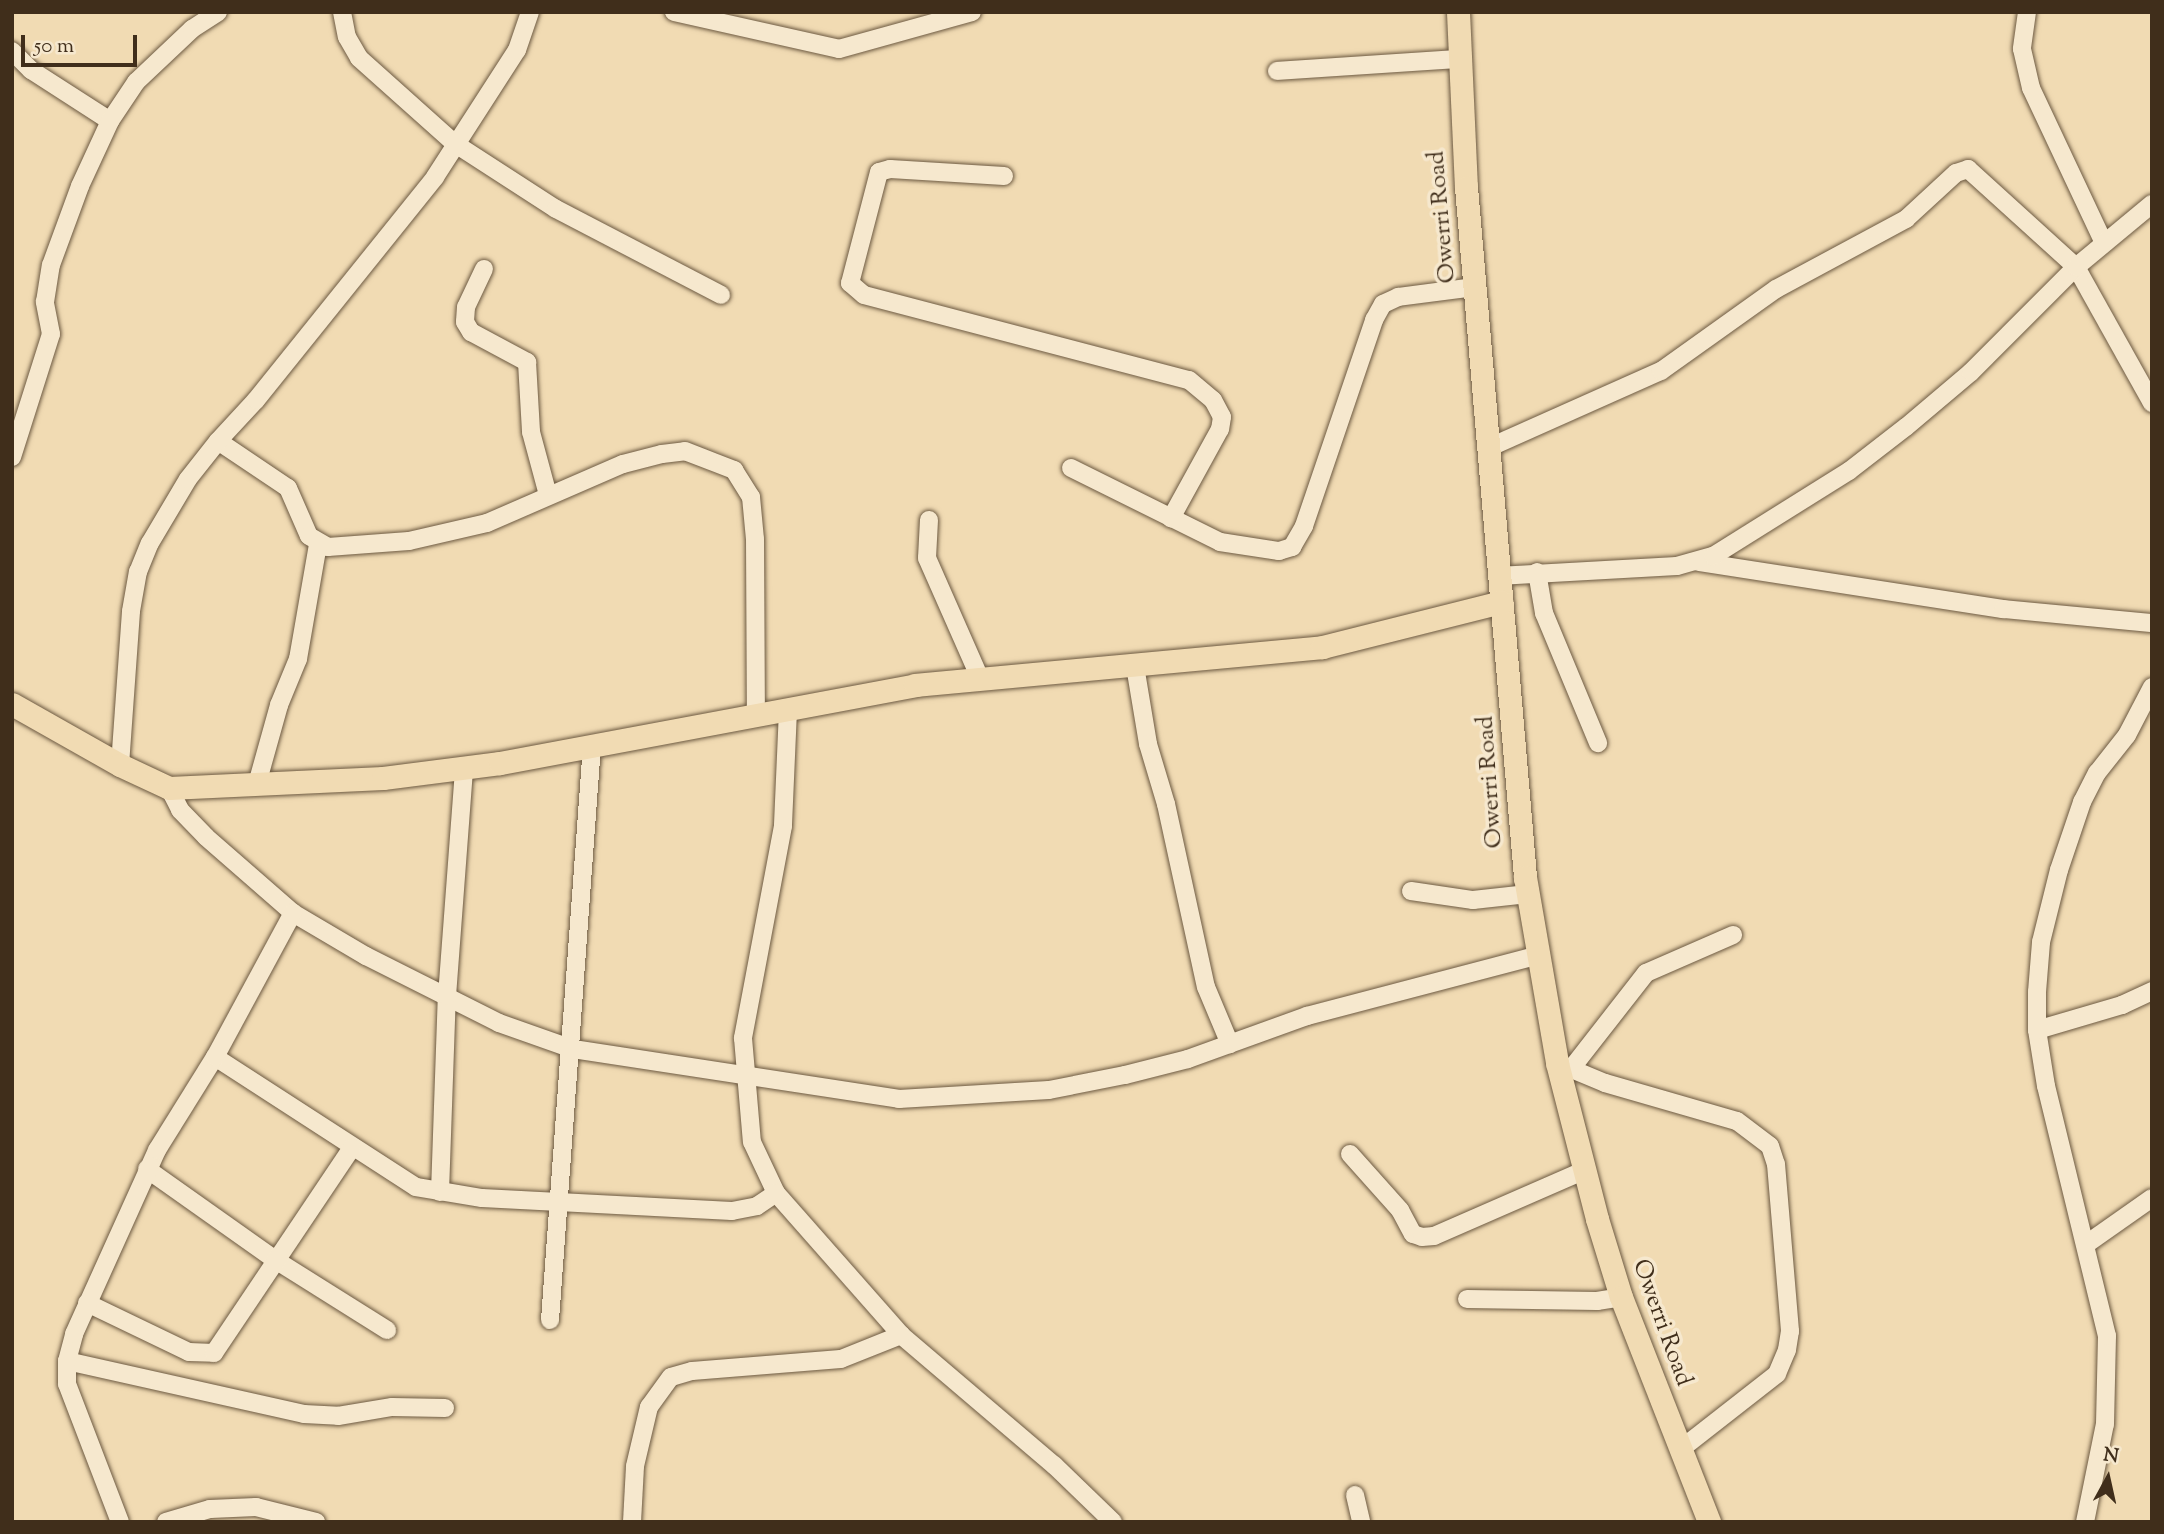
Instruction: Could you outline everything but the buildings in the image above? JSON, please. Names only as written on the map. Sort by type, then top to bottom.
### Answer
[{"type":"main road","name":"Owerri Road","points":[[1458,12],[1475,287],[1490,447],[1518,824],[1528,894],[1585,1170],[1621,1297],[1709,1522]]},
{"type":"main road","points":[[15,711],[169,788],[383,778],[464,769],[979,677],[1135,666],[1322,647],[1501,602]]},
{"type":"street","points":[[12,457],[51,334],[45,302],[51,265],[79,186],[110,121],[136,82],[192,29],[218,12]]},
{"type":"street","points":[[342,12],[347,37],[359,58],[454,143],[556,209],[721,295]]},
{"type":"street","points":[[120,765],[138,572],[188,479],[406,217],[517,51],[530,12]]},
{"type":"street","points":[[674,12],[839,49],[972,12]]},
{"type":"street","points":[[2027,12],[2022,49],[2031,88],[2104,243]]},
{"type":"street","points":[[12,51],[31,70],[110,121]]},
{"type":"street","points":[[1277,71],[1460,59]]},
{"type":"street","points":[[1004,176],[890,169],[879,172],[850,283],[864,295],[1189,380],[1213,400],[1222,417],[1220,429],[1171,518]]},
{"type":"street","points":[[1490,447],[1661,371],[1776,289],[1906,219],[1956,173],[1968,169],[2076,267],[2152,403]]},
{"type":"street","points":[[1699,562],[1775,520],[1906,427],[1971,372],[2076,267],[2152,204]]},
{"type":"street","points":[[484,269],[466,307],[465,322],[471,332],[527,362],[531,432],[548,495]]},
{"type":"street","points":[[1071,468],[1220,542],[1279,551],[1292,547],[1304,526],[1374,320],[1383,304],[1398,297],[1475,287]]},
{"type":"street","points":[[218,441],[288,488],[309,537],[318,544],[369,547],[409,541],[486,523],[623,464],[685,451],[734,470],[751,497],[755,539],[756,715]]},
{"type":"street","points":[[929,520],[927,558],[979,677]]},
{"type":"street","points":[[257,784],[279,705],[298,659],[318,544]]},
{"type":"street","points":[[1498,576],[1699,562],[2003,609],[2152,623]]},
{"type":"street","points":[[1537,572],[1548,624],[1598,743]]},
{"type":"street","points":[[1135,666],[1148,744],[1169,816],[1206,987],[1230,1044]]},
{"type":"street","points":[[2085,1522],[2105,1424],[2108,1386],[2107,1336],[2088,1243],[2046,1086],[2037,1030],[2042,942],[2059,870],[2097,773],[2127,735],[2152,687]]},
{"type":"street","points":[[788,709],[783,826],[750,983],[743,1077],[752,1142],[776,1193],[901,1335],[1054,1465],[1113,1522]]},
{"type":"street","points":[[550,1320],[573,1049],[592,746]]},
{"type":"street","points":[[440,1192],[447,996],[464,769]]},
{"type":"street","points":[[169,788],[180,810],[206,837],[293,913],[499,1023],[573,1049],[899,1099],[1049,1090],[1188,1059],[1307,1016],[1539,955]]},
{"type":"street","points":[[1411,891],[1473,900],[1528,894]]},
{"type":"street","points":[[120,1522],[85,1440],[67,1384],[67,1361],[86,1303],[147,1169],[215,1057],[293,913]]},
{"type":"street","points":[[1681,1449],[1777,1374],[1787,1350],[1790,1331],[1776,1164],[1770,1146],[1737,1121],[1605,1083],[1564,1066],[1646,973],[1733,935]]},
{"type":"street","points":[[2037,1030],[2122,1005],[2152,990]]},
{"type":"street","points":[[215,1057],[416,1187],[440,1192],[560,1203],[732,1211],[757,1206],[776,1193]]},
{"type":"street","points":[[86,1303],[189,1352],[214,1353],[352,1147]]},
{"type":"street","points":[[1350,1154],[1400,1210],[1413,1234],[1422,1237],[1434,1236],[1585,1170]]},
{"type":"street","points":[[147,1169],[277,1261],[387,1330]]},
{"type":"street","points":[[2088,1243],[2152,1198]]},
{"type":"street","points":[[1467,1298],[1597,1301],[1621,1297]]},
{"type":"street","points":[[632,1522],[635,1466],[649,1406],[671,1377],[692,1371],[841,1359],[901,1335]]},
{"type":"street","points":[[67,1361],[304,1414],[338,1416],[392,1407],[445,1408]]},
{"type":"street","points":[[1354,1495],[1361,1522]]},
{"type":"street","points":[[166,1522],[210,1509],[256,1507],[316,1522]]}]
